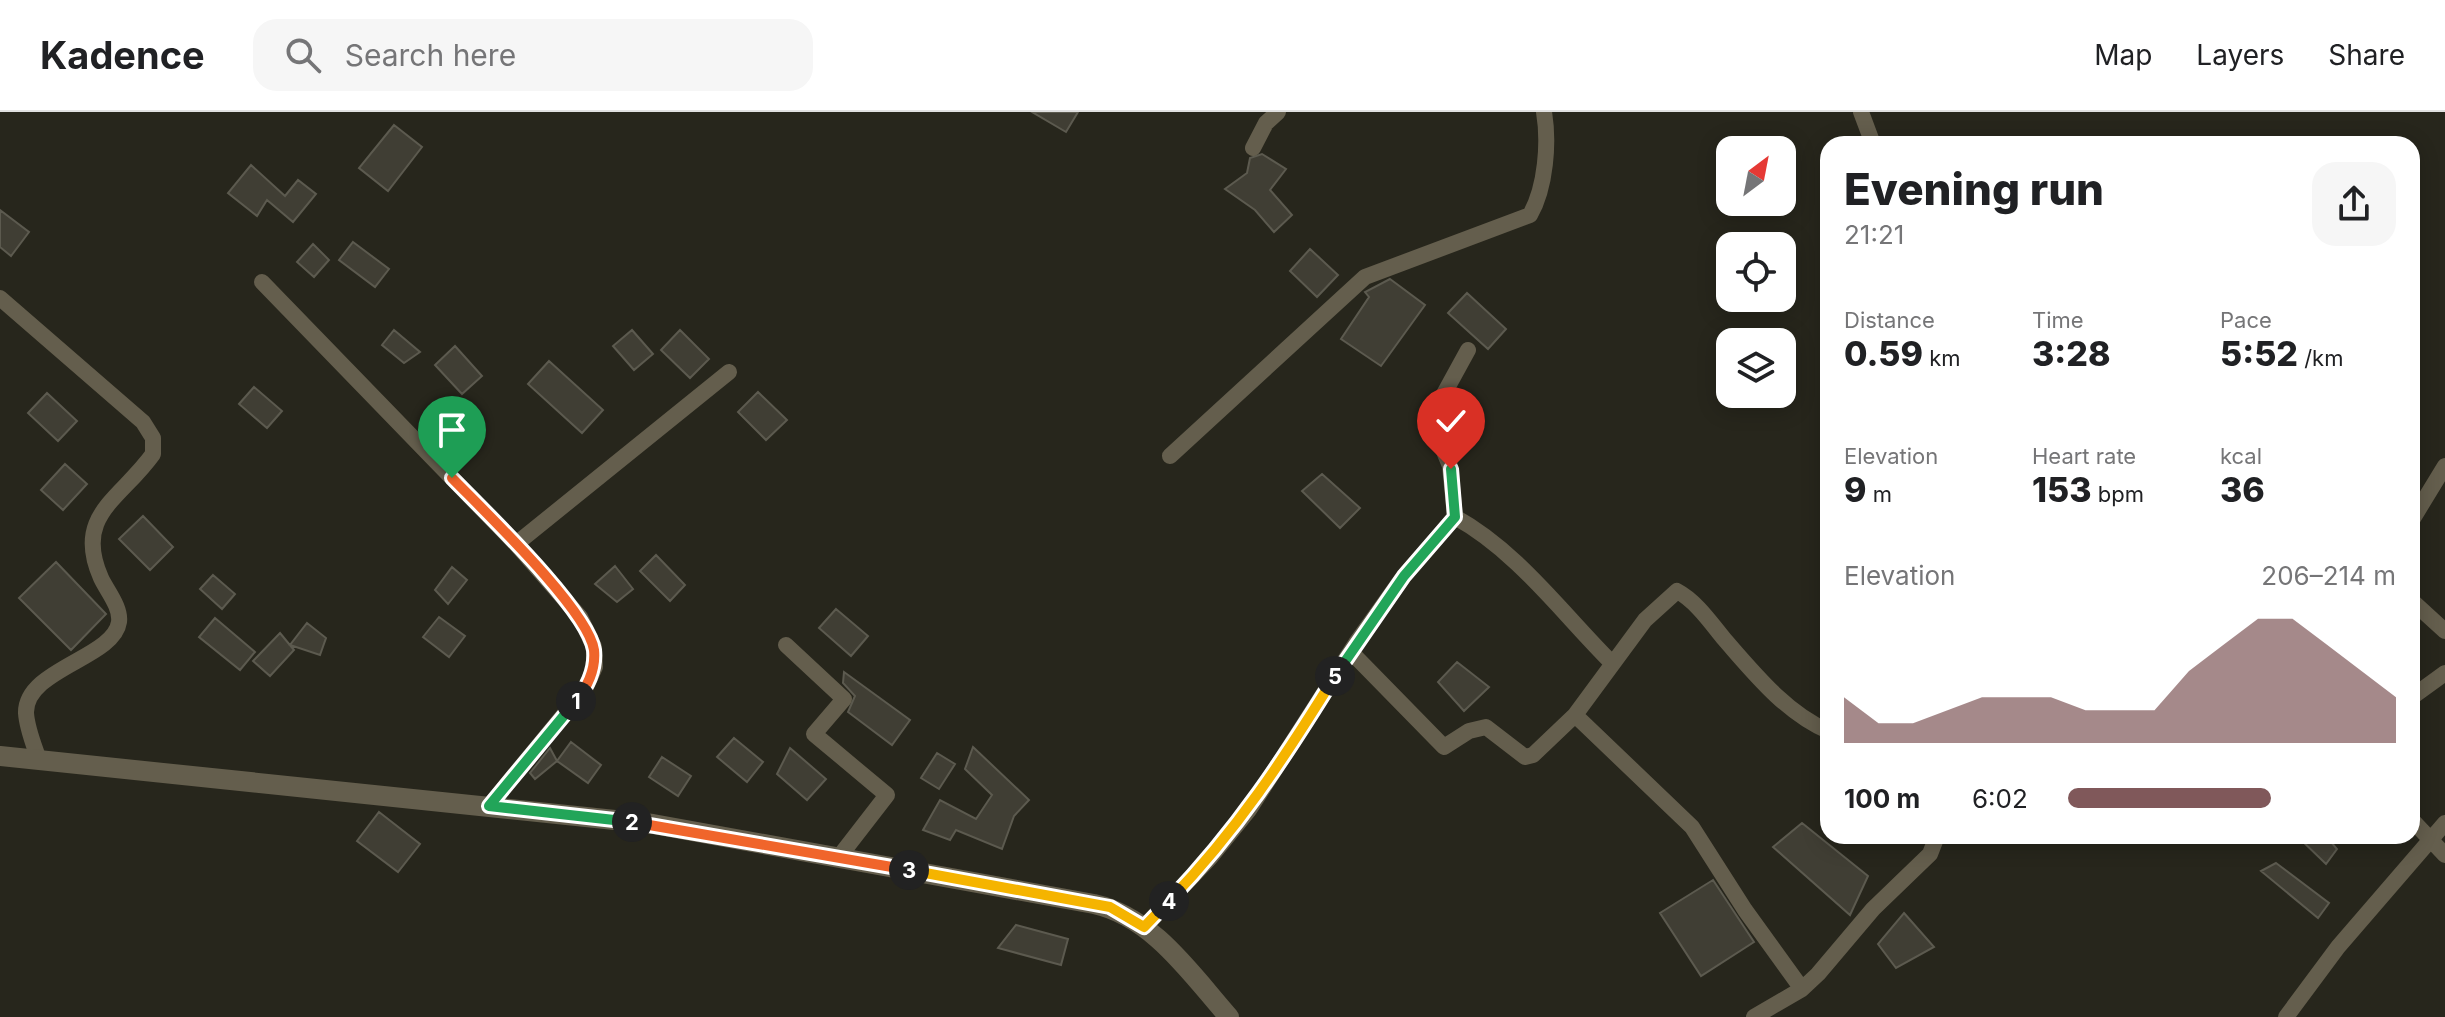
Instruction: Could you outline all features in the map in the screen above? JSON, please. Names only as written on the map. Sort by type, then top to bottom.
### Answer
[{"type":"street","points":[[1253,148],[1266,123],[1278,112]]},
{"type":"street","points":[[1170,456],[1365,277],[1530,215],[1539,194],[1546,128],[1544,112]]},
{"type":"street","points":[[1861,112],[1870,136]]},
{"type":"street","points":[[262,282],[516,544],[580,617],[594,647],[595,667],[585,689],[489,806]]},
{"type":"street","points":[[0,298],[143,422],[153,438],[153,454],[102,511],[92,531],[91,550],[118,609],[119,623],[113,637],[48,679],[33,694],[26,710],[39,760]]},
{"type":"street","points":[[1144,927],[1210,858],[1249,810],[1404,576],[1455,517],[1450,466],[1440,442],[1434,412],[1468,350]]},
{"type":"street","points":[[516,544],[729,372]]},
{"type":"street","points":[[2420,507],[2445,466]]},
{"type":"street","points":[[1455,517],[1478,530],[1521,568],[1611,662]]},
{"type":"street","points":[[1351,652],[1444,747],[1469,731],[1486,727],[1525,757],[1543,747],[1575,715],[1611,662],[1657,606],[1677,591],[1712,624],[1767,685],[1796,712],[1820,726]]},
{"type":"street","points":[[2420,608],[2445,631]]},
{"type":"street","points":[[786,645],[844,699],[814,734],[887,795],[839,857]]},
{"type":"street","points":[[2420,691],[2445,673]]},
{"type":"street","points":[[1575,715],[1698,833],[1745,910],[1802,989]]},
{"type":"street","points":[[0,756],[653,824],[1102,905],[1129,916],[1165,945],[1229,1017]]},
{"type":"street","points":[[2286,1017],[2338,947],[2445,823]]},
{"type":"street","points":[[2420,829],[2445,855]]},
{"type":"street","points":[[1765,1014],[1802,989],[1873,909],[1922,863],[1933,844]]},
{"type":"building","points":[[1032,112],[1078,112],[1066,132]]},
{"type":"building","points":[[394,125],[422,147],[388,191],[359,168]]},
{"type":"building","points":[[1262,154],[1286,169],[1270,190],[1292,215],[1274,232],[1255,210],[1225,189],[1247,173],[1250,158]]},
{"type":"building","points":[[251,165],[285,196],[298,180],[316,194],[293,222],[267,200],[257,216],[228,193]]},
{"type":"building","points":[[0,210],[29,232],[11,256],[0,247]]},
{"type":"building","points":[[353,242],[389,269],[375,287],[339,260]]},
{"type":"building","points":[[313,244],[329,260],[314,277],[297,262]]},
{"type":"building","points":[[1310,249],[1338,275],[1317,297],[1290,271]]},
{"type":"building","points":[[1390,279],[1425,305],[1381,366],[1341,339],[1369,297],[1365,292]]},
{"type":"building","points":[[1467,293],[1506,329],[1488,349],[1448,313]]},
{"type":"building","points":[[394,330],[420,352],[404,363],[382,345]]},
{"type":"building","points":[[632,330],[653,354],[634,370],[613,346]]},
{"type":"building","points":[[680,330],[709,359],[690,378],[661,350]]},
{"type":"building","points":[[455,346],[482,376],[462,394],[435,365]]},
{"type":"building","points":[[549,361],[603,410],[582,433],[528,384]]},
{"type":"building","points":[[254,387],[282,411],[267,428],[239,404]]},
{"type":"building","points":[[758,392],[787,420],[766,440],[738,412]]},
{"type":"building","points":[[47,393],[77,421],[58,441],[28,413]]},
{"type":"building","points":[[65,464],[87,484],[63,510],[41,490]]},
{"type":"building","points":[[1322,474],[1360,508],[1340,528],[1302,491]]},
{"type":"building","points":[[143,516],[173,547],[150,570],[119,539]]},
{"type":"building","points":[[656,555],[685,585],[670,601],[640,571]]},
{"type":"building","points":[[56,562],[106,614],[71,650],[19,598]]},
{"type":"building","points":[[615,566],[633,589],[617,602],[595,584]]},
{"type":"building","points":[[452,567],[467,580],[448,604],[435,590]]},
{"type":"building","points":[[213,575],[235,594],[222,609],[200,589]]},
{"type":"building","points":[[836,609],[868,636],[851,656],[819,628]]},
{"type":"building","points":[[439,617],[465,636],[449,657],[423,637]]},
{"type":"building","points":[[215,618],[255,652],[240,670],[199,637]]},
{"type":"building","points":[[307,623],[326,638],[320,655],[290,645]]},
{"type":"building","points":[[280,633],[294,650],[270,676],[253,661]]},
{"type":"building","points":[[1457,662],[1489,687],[1464,711],[1438,682]]},
{"type":"building","points":[[844,672],[910,720],[892,745],[848,712],[855,696],[843,683]]},
{"type":"building","points":[[734,738],[763,762],[747,782],[717,757]]},
{"type":"building","points":[[571,742],[601,765],[588,783],[557,761]]},
{"type":"building","points":[[973,747],[1029,800],[1014,816],[1002,849],[956,830],[950,840],[923,830],[940,800],[976,819],[992,795],[965,769]]},
{"type":"building","points":[[550,748],[557,761],[535,779],[530,773]]},
{"type":"building","points":[[790,748],[826,779],[807,800],[777,774]]},
{"type":"building","points":[[937,753],[955,764],[939,789],[921,778]]},
{"type":"building","points":[[662,757],[691,776],[678,796],[649,777]]},
{"type":"building","points":[[379,812],[420,844],[398,872],[357,841]]},
{"type":"building","points":[[1802,823],[1820,837],[1820,844],[1828,844],[1868,876],[1850,915],[1773,847]]},
{"type":"building","points":[[2305,844],[2333,844],[2337,849],[2326,864]]},
{"type":"building","points":[[2276,863],[2329,903],[2318,918],[2261,871]]},
{"type":"building","points":[[1713,880],[1754,942],[1701,976],[1660,913]]},
{"type":"building","points":[[1904,913],[1934,947],[1896,968],[1878,944]]},
{"type":"building","points":[[1016,925],[1068,939],[1061,965],[998,948]]},
{"type":"route","points":[[452,478],[580,617],[594,647],[595,667],[585,689],[489,806],[653,824],[1094,904],[1110,907],[1144,927],[1210,858],[1249,810],[1356,643],[1404,576],[1455,517],[1451,469]]}]
